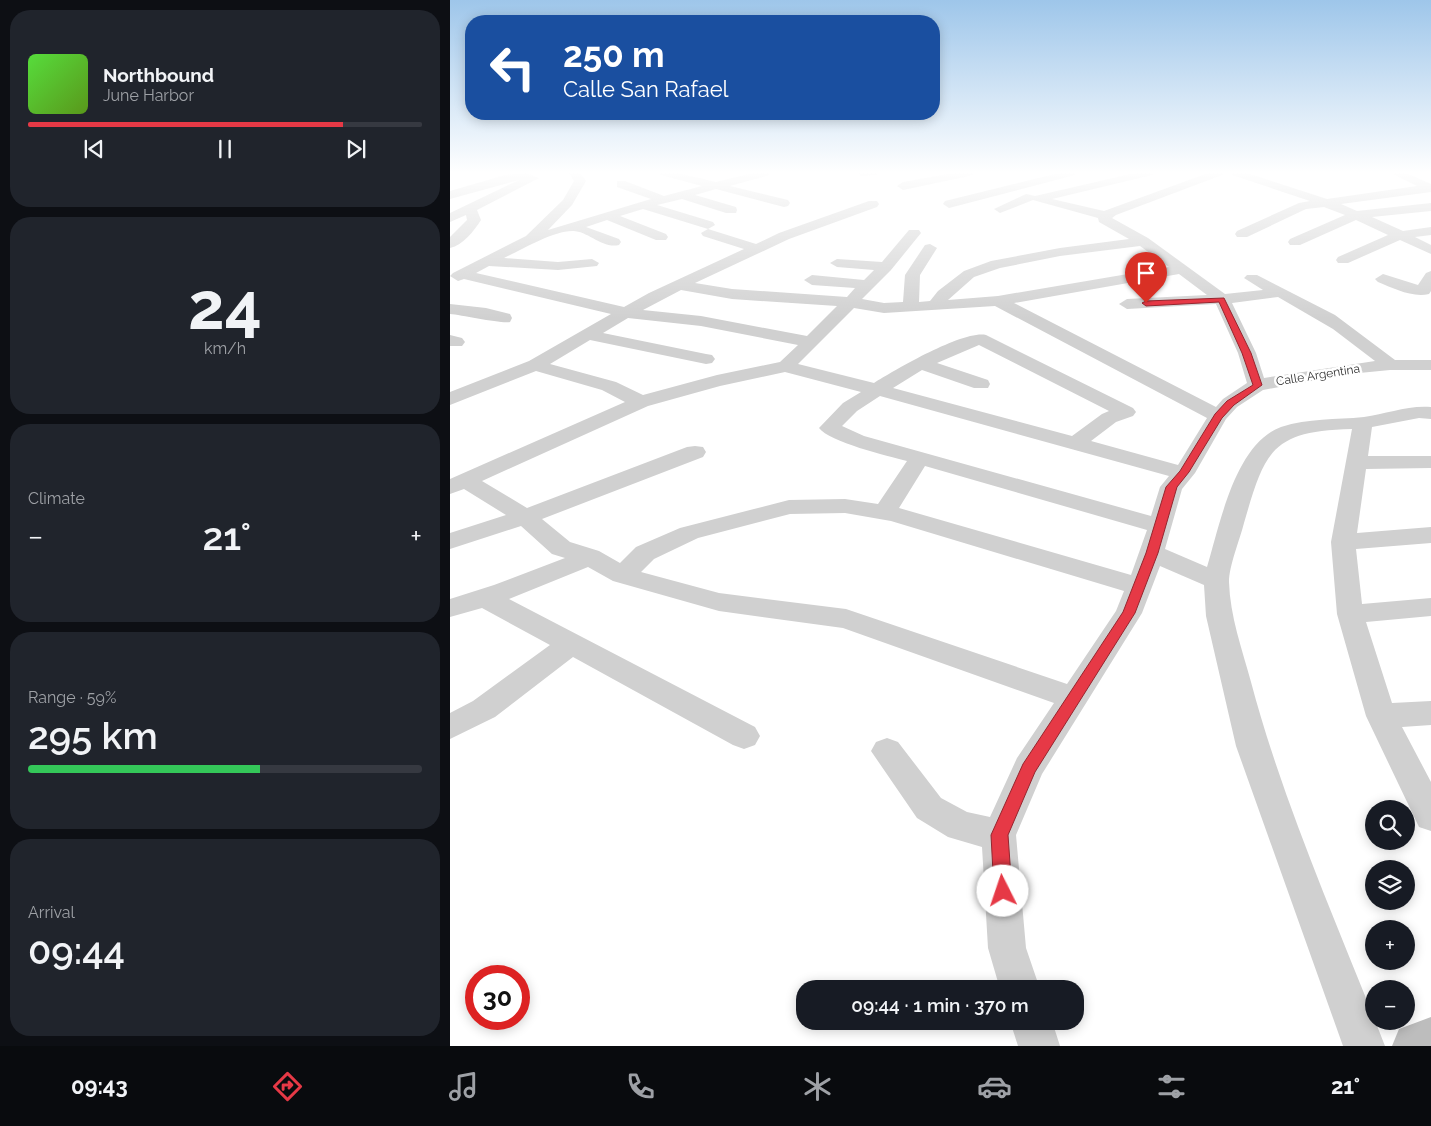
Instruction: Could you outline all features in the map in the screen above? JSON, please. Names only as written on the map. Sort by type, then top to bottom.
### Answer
[{"type":"main road","points":[[1416,1046],[1431,1041]]},
{"type":"street","points":[[450,244],[468,229],[473,222]]},
{"type":"street","points":[[531,239],[548,222]]},
{"type":"street","points":[[456,277],[531,239],[587,222]]},
{"type":"street","points":[[623,222],[661,237]]},
{"type":"street","points":[[689,222],[757,248]]},
{"type":"street","points":[[450,399],[535,365],[679,285],[784,236],[823,222]]},
{"type":"street","points":[[1109,222],[1143,241],[1183,269],[1222,300],[1247,353],[1257,385]]},
{"type":"street","points":[[1242,234],[1269,222]]},
{"type":"street","points":[[1295,242],[1342,222]]},
{"type":"street","points":[[1373,222],[1431,250]]},
{"type":"street","points":[[572,226],[614,242]]},
{"type":"street","points":[[1343,260],[1399,234],[1431,231]]},
{"type":"street","points":[[786,366],[886,267],[914,233]]},
{"type":"street","points":[[936,304],[944,294],[969,274],[996,264],[1060,252],[1143,241]]},
{"type":"street","points":[[911,307],[909,284],[913,271],[930,248]]},
{"type":"street","points":[[488,262],[558,266],[592,263]]},
{"type":"street","points":[[837,263],[886,267]]},
{"type":"street","points":[[679,285],[732,294],[850,302],[884,308],[998,301],[1183,269]]},
{"type":"street","points":[[1383,278],[1407,288],[1423,291],[1431,276]]},
{"type":"street","points":[[456,277],[627,313],[701,321],[811,342]]},
{"type":"street","points":[[1252,278],[1277,293],[1307,306],[1371,347],[1390,364]]},
{"type":"street","points":[[812,280],[868,285]]},
{"type":"street","points":[[1127,304],[1222,300],[1277,293]]},
{"type":"street","points":[[998,301],[1119,362],[1218,416]]},
{"type":"street","points":[[450,309],[504,318]]},
{"type":"street","points":[[589,334],[706,359]]},
{"type":"street","points":[[1076,443],[1109,418],[1126,412],[980,339],[920,363],[850,407],[830,428],[857,440],[920,458],[1155,540],[1216,580]]},
{"type":"street","points":[[920,363],[981,384]]},
{"type":"street","name":"Calle Argentina","points":[[1017,980],[1006,948],[999,835],[1028,768],[1129,613],[1140,587],[1171,487],[1184,472],[1218,416],[1230,403],[1257,385],[1390,364],[1431,365]]},
{"type":"street","points":[[535,365],[609,386],[641,402]]},
{"type":"street","points":[[458,484],[641,402],[717,381],[786,366],[840,382],[879,390],[1184,472]]},
{"type":"street","points":[[1364,1046],[1252,746],[1220,616],[1216,580],[1252,464],[1268,443],[1288,431],[1335,422],[1363,423],[1419,412],[1431,413]]},
{"type":"street","points":[[1363,423],[1342,542],[1350,614],[1381,716],[1431,816]]},
{"type":"street","points":[[450,541],[525,517],[695,452]]},
{"type":"street","points":[[886,512],[920,458]]},
{"type":"street","points":[[1356,463],[1431,462]]},
{"type":"street","points":[[458,484],[525,517],[561,548],[590,557],[622,575],[719,602],[846,619],[1074,698]]},
{"type":"street","points":[[622,575],[645,553],[689,533],[789,507],[845,506],[886,512],[1140,587]]},
{"type":"street","points":[[1342,542],[1431,535]]},
{"type":"street","points":[[450,608],[487,599],[522,582],[590,557]]},
{"type":"street","points":[[487,599],[744,736]]},
{"type":"street","points":[[1350,614],[1431,607]]},
{"type":"street","points":[[450,727],[484,710],[572,643]]},
{"type":"street","points":[[1381,716],[1431,713]]},
{"type":"street","points":[[887,751],[929,808],[960,826],[999,835]]},
{"type":"street","points":[[1034,1030],[1039,1046]]},
{"type":"route","points":[[1003,891],[999,835],[1028,768],[1129,613],[1152,553],[1158,526],[1171,487],[1184,472],[1218,416],[1230,403],[1257,385],[1247,353],[1222,300],[1146,303]]}]
